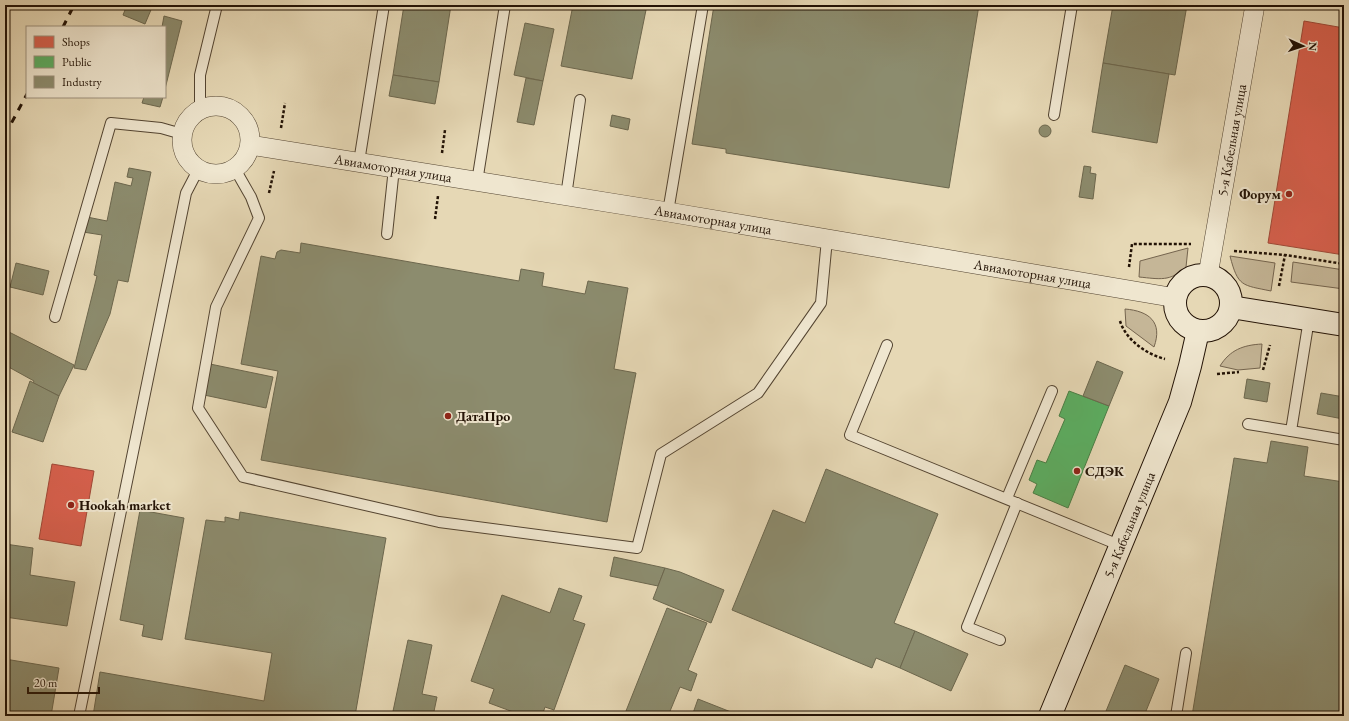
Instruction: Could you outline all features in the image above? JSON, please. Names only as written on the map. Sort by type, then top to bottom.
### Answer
[{"type":"street","name":"5-я Кабельная улица","points":[[1208,275],[1255,5]]},
{"type":"street","points":[[210,106],[221,106],[240,116],[246,124],[250,134],[250,145],[242,163],[235,169],[216,175],[198,170],[186,158],[181,142],[182,134],[188,119],[200,110],[210,106]]},
{"type":"street","name":"Авиамоторная улица","points":[[250,145],[668,212],[1176,298]]},
{"type":"street","points":[[1208,275],[1223,283],[1231,298],[1231,307],[1229,316],[1216,328],[1207,331],[1198,331],[1183,322],[1176,307],[1176,298],[1178,290],[1191,277],[1208,275]]},
{"type":"street","points":[[1231,307],[1344,325]]},
{"type":"street","name":"5-я Кабельная улица","points":[[1050,716],[1180,402],[1198,331]]},
{"type":"lane","points":[[200,110],[200,79],[216,5]]},
{"type":"lane","points":[[359,162],[384,5]]},
{"type":"lane","points":[[477,182],[505,5]]},
{"type":"lane","points":[[668,212],[703,5]]},
{"type":"lane","points":[[1054,115],[1072,5]]},
{"type":"lane","points":[[566,196],[580,100]]},
{"type":"lane","points":[[55,317],[111,123],[161,128],[182,134]]},
{"type":"lane","points":[[387,234],[394,168]]},
{"type":"lane","points":[[235,169],[251,197],[259,218],[216,307],[198,408],[243,478],[439,522],[637,548],[661,454],[758,394],[821,303],[827,239]]},
{"type":"lane","points":[[79,716],[186,193],[198,170]]},
{"type":"lane","points":[[1291,431],[1309,319]]},
{"type":"lane","points":[[887,344],[850,435],[1120,545]]},
{"type":"lane","points":[[1007,498],[1052,391]]},
{"type":"lane","points":[[1248,424],[1344,440]]},
{"type":"lane","points":[[1000,640],[967,627],[1017,503]]},
{"type":"lane","points":[[1176,716],[1186,653]]},
{"type":"path","points":[[281,130],[285,103]]},
{"type":"path","points":[[442,154],[445,130]]},
{"type":"path","points":[[269,194],[274,168]]},
{"type":"path","points":[[435,220],[438,194]]},
{"type":"path","points":[[1129,267],[1132,244],[1191,244]]},
{"type":"path","points":[[1234,251],[1285,255],[1344,264]]},
{"type":"path","points":[[1279,286],[1285,255]]},
{"type":"path","points":[[1120,321],[1124,332],[1151,356],[1165,359]]},
{"type":"path","points":[[1263,370],[1270,345]]},
{"type":"path","points":[[1217,374],[1239,372]]},
{"type":"shaded area","points":[[1188,248],[1186,267],[1175,275],[1159,279],[1139,277],[1140,261]]},
{"type":"shaded area","points":[[1230,256],[1275,263],[1271,291],[1243,283],[1236,274]]},
{"type":"shaded area","points":[[1293,262],[1344,270],[1344,289],[1291,282]]},
{"type":"shaded area","points":[[1125,309],[1141,312],[1152,319],[1157,331],[1154,347],[1126,326]]},
{"type":"shaded area","points":[[1262,344],[1260,368],[1238,370],[1220,366],[1228,356],[1238,349]]},
{"type":"building: Shops","points":[[1304,21],[1344,28],[1344,255],[1268,243]]},
{"type":"building: Shops","points":[[52,464],[94,471],[81,546],[39,539]]},
{"type":"building: Public","points":[[1069,391],[1109,406],[1068,508],[1033,493],[1037,484],[1029,480],[1037,460],[1046,463],[1065,419],[1059,416]]},
{"type":"building: Industry","points":[[127,5],[153,5],[145,24],[123,15]]},
{"type":"building: Industry","points":[[404,5],[451,5],[439,82],[393,75]]},
{"type":"building: Industry","points":[[573,5],[647,5],[632,79],[561,66]]},
{"type":"building: Industry","points":[[714,5],[979,5],[949,188],[726,153],[726,149],[692,144]]},
{"type":"building: Industry","points":[[1113,5],[1187,5],[1175,75],[1103,63]]},
{"type":"building: Industry","points":[[164,16],[182,21],[166,85],[166,26],[162,26]]},
{"type":"building: Industry","points":[[525,23],[554,29],[543,81],[514,75]]},
{"type":"building: Industry","points":[[1103,63],[1169,74],[1157,143],[1092,132]]},
{"type":"building: Industry","points":[[393,75],[439,82],[435,104],[389,96]]},
{"type":"building: Industry","points":[[526,78],[543,81],[534,125],[517,122]]},
{"type":"building: Industry","points":[[144,98],[163,98],[160,107],[142,103]]},
{"type":"building: Industry","points":[[612,115],[630,119],[628,130],[610,126]]},
{"type":"building: Industry","points":[[1047,125],[1050,126],[1050,136],[1043,137],[1040,136],[1039,129],[1040,126]]},
{"type":"building: Industry","points":[[1084,166],[1091,167],[1090,173],[1096,174],[1093,199],[1079,197]]},
{"type":"building: Industry","points":[[129,168],[151,172],[128,282],[118,280],[110,314],[86,370],[74,368],[97,276],[94,275],[102,235],[83,232],[87,217],[107,221],[115,182],[131,186],[133,178],[127,177]]},
{"type":"building: Industry","name":"ДатаПро","points":[[301,243],[519,281],[521,269],[544,273],[542,286],[585,294],[588,281],[628,288],[614,369],[636,373],[607,522],[261,460],[278,371],[241,364],[261,256],[275,259],[277,252],[281,250],[300,253]]},
{"type":"building: Industry","points":[[16,263],[49,271],[43,295],[10,287]]},
{"type":"building: Industry","points":[[5,330],[74,365],[59,396],[33,383],[34,381],[5,365]]},
{"type":"building: Industry","points":[[1097,361],[1123,372],[1109,406],[1083,396]]},
{"type":"building: Industry","points":[[210,364],[273,377],[266,408],[204,395]]},
{"type":"building: Industry","points":[[1247,379],[1270,383],[1267,402],[1244,398]]},
{"type":"building: Industry","points":[[30,381],[59,396],[43,442],[12,432]]},
{"type":"building: Industry","points":[[1321,393],[1344,397],[1343,419],[1317,414]]},
{"type":"building: Industry","points":[[5,406],[9,408],[5,415]]},
{"type":"building: Industry","points":[[1271,441],[1308,447],[1304,476],[1344,482],[1344,716],[1192,716],[1234,458],[1267,463]]},
{"type":"building: Industry","points":[[826,469],[938,514],[894,623],[915,631],[900,668],[876,658],[872,668],[732,610],[773,510],[805,523]]},
{"type":"building: Industry","points":[[140,510],[184,518],[162,640],[142,636],[144,625],[120,620]]},
{"type":"building: Industry","points":[[240,512],[386,538],[355,716],[93,716],[100,672],[264,701],[272,653],[185,639],[206,520],[225,522],[225,517],[239,520]]},
{"type":"building: Industry","points":[[5,544],[33,548],[30,575],[75,582],[67,626],[5,617]]},
{"type":"building: Industry","points":[[614,557],[665,568],[658,586],[610,576]]},
{"type":"building: Industry","points":[[665,568],[680,572],[724,590],[711,623],[653,599]]},
{"type":"building: Industry","points":[[559,588],[582,596],[573,620],[585,624],[554,710],[545,707],[542,716],[524,716],[489,703],[494,689],[471,681],[502,595],[550,613]]},
{"type":"building: Industry","points":[[667,608],[707,623],[688,670],[697,674],[691,691],[680,687],[668,716],[624,716]]},
{"type":"building: Industry","points":[[915,631],[968,654],[951,691],[900,668]]},
{"type":"building: Industry","points":[[408,640],[432,645],[422,694],[437,697],[433,716],[392,716]]},
{"type":"building: Industry","points":[[5,659],[59,668],[51,716],[5,716]]},
{"type":"building: Industry","points":[[1125,665],[1159,679],[1144,716],[1104,716]]},
{"type":"building: Industry","points":[[698,699],[731,712],[730,716],[692,716]]},
{"type":"railway","points":[[64,26],[74,5]]},
{"type":"railway","points":[[5,135],[26,96]]},
{"type":"place","name":"Форум","points":[[1289,194]]},
{"type":"place","name":"ДатаПро","points":[[448,416]]},
{"type":"place","name":"СДЭК","points":[[1077,471]]},
{"type":"place","name":"Hookah market","points":[[71,505]]}]
